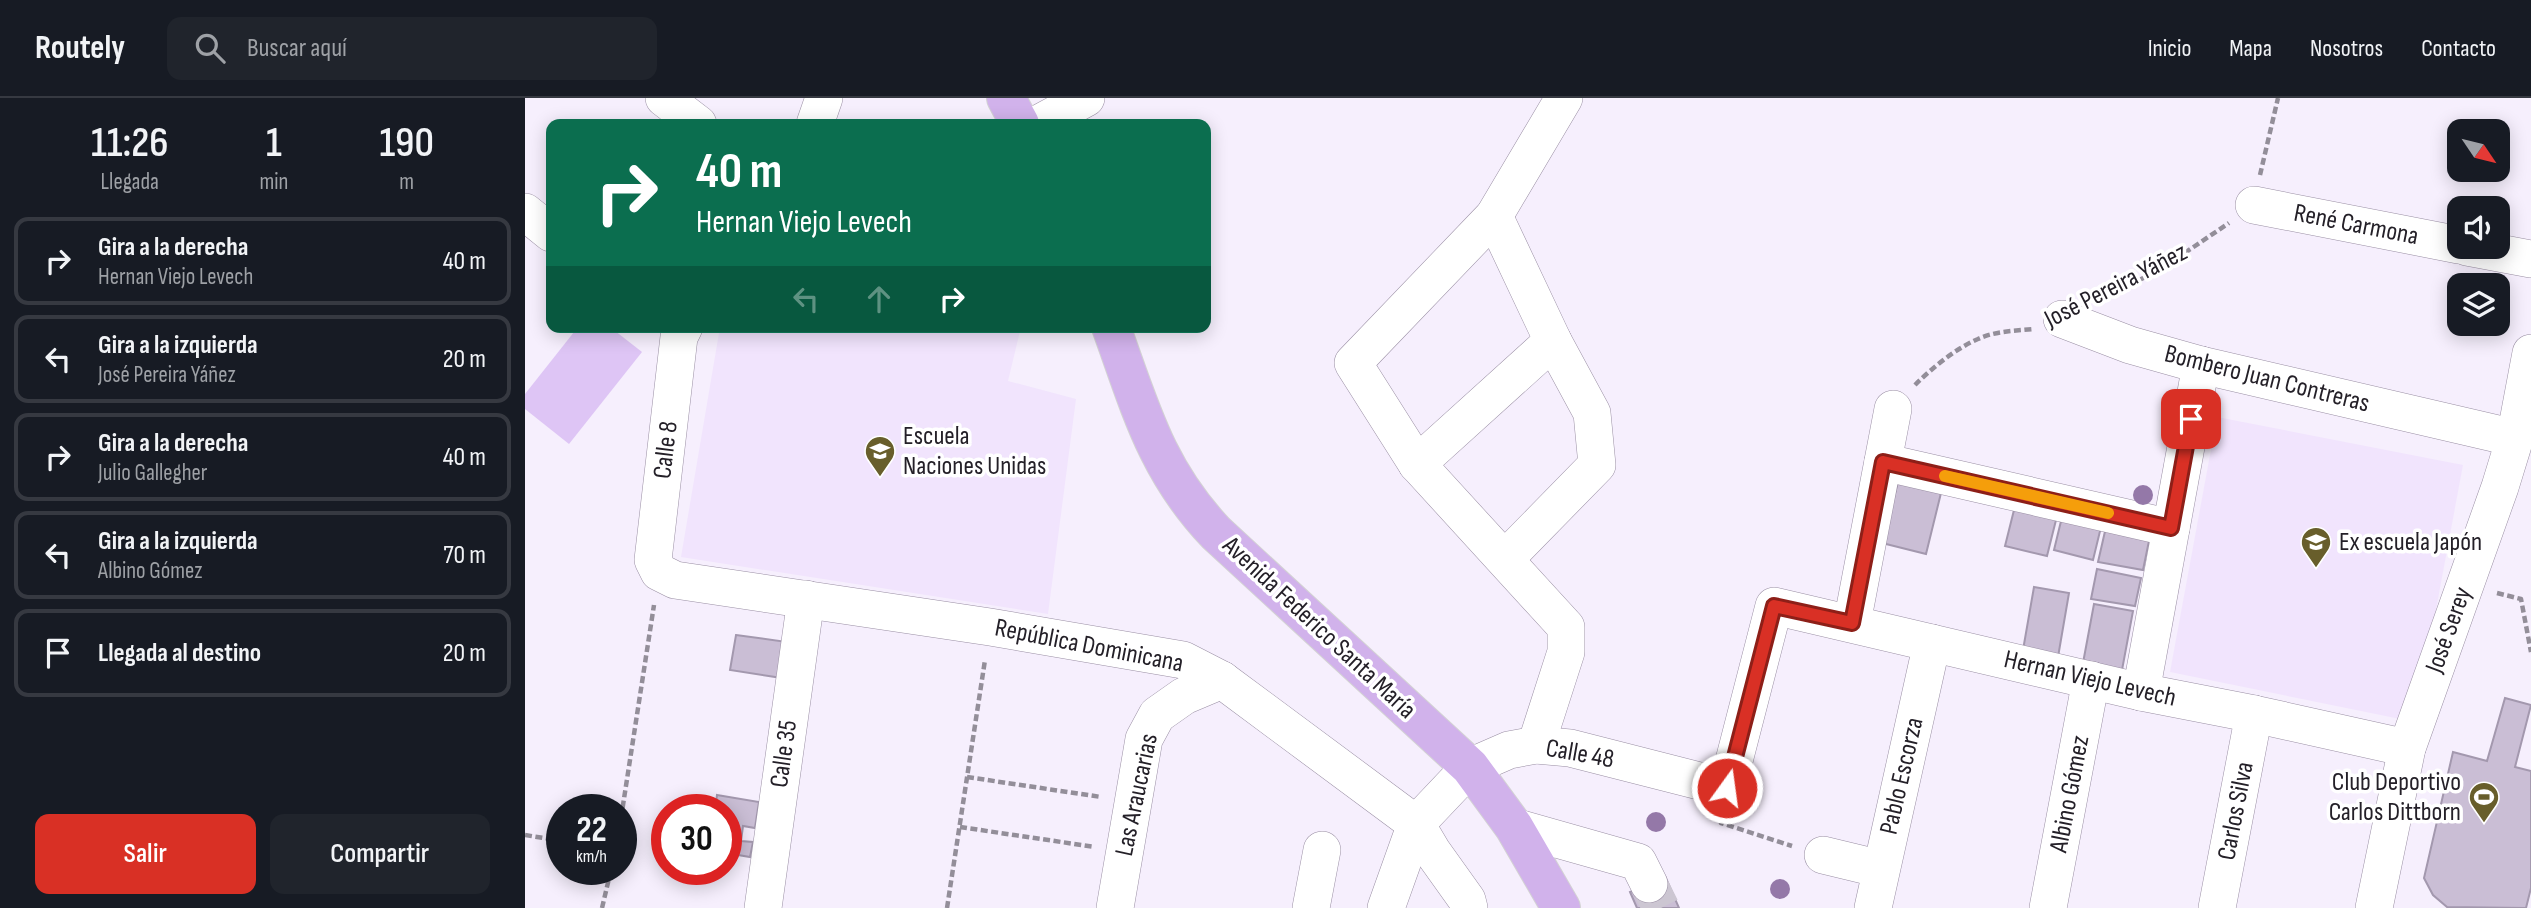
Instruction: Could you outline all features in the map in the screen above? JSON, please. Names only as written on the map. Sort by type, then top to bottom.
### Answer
[{"type":"main road","points":[[1006,98],[1017,119]]},
{"type":"main road","name":"Avenida Federico Santa María","points":[[1113,333],[1156,450],[1181,492],[1198,514],[1470,767],[1514,827],[1561,908]]},
{"type":"street","points":[[664,98],[691,119]]},
{"type":"street","points":[[817,119],[824,98]]},
{"type":"street","points":[[1047,119],[1086,98]]},
{"type":"street","points":[[1537,745],[1566,652],[1566,627],[1417,464],[1353,363],[1494,216],[1564,98]]},
{"type":"street","name":"René Carmona","points":[[2254,205],[2447,243]]},
{"type":"street","points":[[525,212],[546,229]]},
{"type":"street","points":[[1494,216],[1553,341],[1592,413],[1597,465],[1505,559]]},
{"type":"street","points":[[2510,255],[2531,259]]},
{"type":"street","name":"Bombero Juan Contreras","points":[[2062,319],[2130,345],[2201,365],[2515,438]]},
{"type":"street","name":"Calle 8","points":[[659,572],[653,560],[677,333]]},
{"type":"street","points":[[1417,464],[1553,341]]},
{"type":"street","name":"José Serey","points":[[2384,903],[2407,748],[2515,438],[2531,353]]},
{"type":"street","points":[[2141,692],[2201,365]]},
{"type":"street","points":[[1852,623],[1892,409]]},
{"type":"street","points":[[1883,462],[2171,528]]},
{"type":"street","name":"República Dominicana","points":[[659,572],[675,580],[990,627],[1183,660],[1222,680],[1416,824],[1431,851],[1467,900],[1469,908]]},
{"type":"street","name":"Calle 35","points":[[763,908],[806,599]]},
{"type":"street","name":"Hernan Viejo Levech","points":[[1727,788],[1774,606],[2141,692],[2407,748]]},
{"type":"street","name":"Pablo Escorza","points":[[1873,908],[1932,643]]},
{"type":"street","name":"Las Araucarias","points":[[1115,908],[1145,739],[1157,715],[1184,696],[1222,680]]},
{"type":"street","name":"Albino Gómez","points":[[2048,908],[2091,680]]},
{"type":"street","name":"Carlos Silva","points":[[2217,908],[2254,714]]},
{"type":"street","name":"Calle 48","points":[[1416,824],[1470,767],[1509,750],[1537,745],[1570,748],[1727,788]]},
{"type":"street","points":[[1386,908],[1416,824]]},
{"type":"street","points":[[1514,827],[1638,862],[1649,884]]},
{"type":"street","points":[[1311,908],[1322,850]]},
{"type":"street","points":[[1823,855],[1881,870]]},
{"type":"path","points":[[2254,205],[2278,98]]},
{"type":"path","name":"José Pereira Yáñez","points":[[1892,409],[1930,370],[1978,339],[2006,331],[2032,329],[2062,319],[2161,269],[2254,205]]},
{"type":"path","points":[[625,794],[659,572]]},
{"type":"path","points":[[2465,585],[2521,599],[2531,652]]},
{"type":"path","points":[[947,908],[990,627]]},
{"type":"path","points":[[967,777],[1110,798]]},
{"type":"path","points":[[1727,788],[1721,823],[1823,855]]},
{"type":"path","points":[[960,827],[1103,849]]},
{"type":"path","points":[[525,835],[546,838]]},
{"type":"path","points":[[602,908],[607,885]]},
{"type":"shaded area","points":[[573,333],[618,333],[642,352],[569,444],[525,409],[525,394]]},
{"type":"shaded area","name":"Escuela Naciones Unidas","points":[[719,333],[1020,333],[1008,381],[1076,399],[1048,614],[681,557]]},
{"type":"shaded area","name":"Ex escuela Japón","points":[[2217,417],[2463,465],[2415,722],[2170,672]]},
{"type":"building","points":[[1898,482],[1941,493],[1926,554],[1882,543]]},
{"type":"building","points":[[2015,506],[2057,516],[2047,556],[2005,546]]},
{"type":"building","points":[[2062,517],[2101,527],[2093,560],[2054,550]]},
{"type":"building","points":[[2106,527],[2150,536],[2143,570],[2098,562]]},
{"type":"building","points":[[2097,569],[2141,578],[2135,606],[2091,599]]},
{"type":"building","points":[[2034,587],[2069,593],[2058,657],[2023,650]]},
{"type":"building","points":[[2094,604],[2133,611],[2122,670],[2083,663]]},
{"type":"building","points":[[736,635],[787,642],[782,678],[730,670]]},
{"type":"building","name":"Club Deportivo Carlos Dittborn","points":[[2505,698],[2531,705],[2515,767],[2531,771],[2531,888],[2526,908],[2447,907],[2433,895],[2424,878],[2453,752],[2487,761]]},
{"type":"building","points":[[742,799],[759,802],[755,828],[743,826],[742,834]]},
{"type":"building","points":[[742,841],[753,842],[750,857],[742,856]]},
{"type":"building","points":[[1665,876],[1679,908],[1637,908],[1630,892]]},
{"type":"tunnel","points":[[1649,884],[1661,908]]},
{"type":"slow traffic","points":[[1945,476],[2108,513]]},
{"type":"place","name":"Escuela Naciones Unidas","points":[[880,478]]},
{"type":"place","name":"Ex escuela Japón","points":[[2316,569]]},
{"type":"place","name":"Club Deportivo Carlos Dittborn","points":[[2484,824]]},
{"type":"route","points":[[1727,788],[1774,606],[1852,623],[1883,462],[2171,528],[2191,419]]}]
